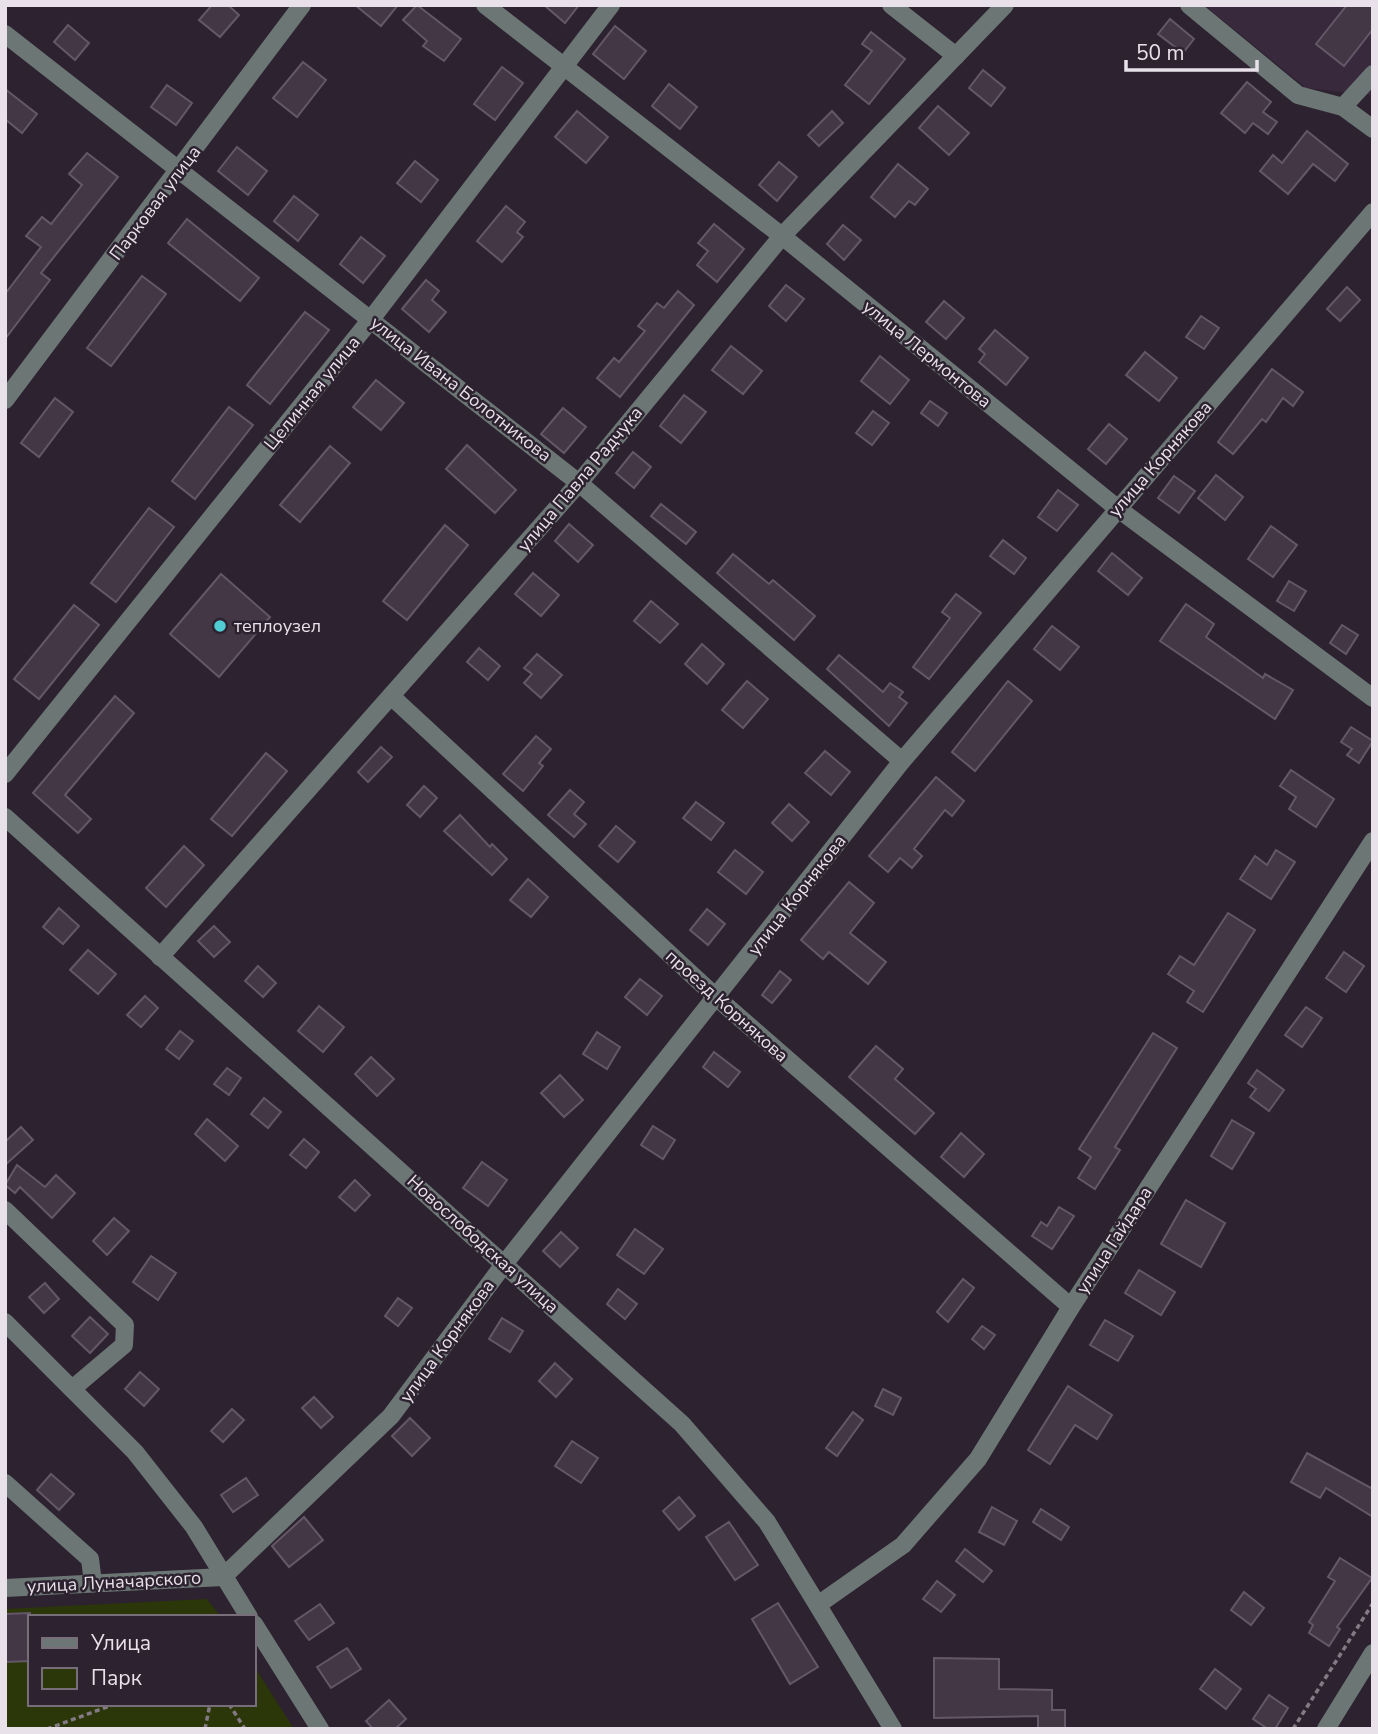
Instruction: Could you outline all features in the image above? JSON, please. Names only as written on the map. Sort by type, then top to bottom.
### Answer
[{"type":"street","name":"Парковая улица","points":[[5,400],[180,171],[302,5]]},
{"type":"street","name":"улица Лермонтова","points":[[485,5],[782,236],[1117,508],[1373,698]]},
{"type":"street","name":"Целинная улица","points":[[5,774],[372,318],[611,5]]},
{"type":"street","points":[[891,5],[956,56]]},
{"type":"street","name":"улица Павла Радчука","points":[[160,957],[579,483],[782,236],[1004,5]]},
{"type":"street","points":[[1189,5],[1298,96],[1343,107],[1373,129]]},
{"type":"street","name":"улица Ивана Болотникова","points":[[5,34],[372,318],[579,483],[902,761]]},
{"type":"street","points":[[1343,107],[1373,74]]},
{"type":"street","name":"улица Корнякова","points":[[223,1577],[391,1416],[505,1263],[902,761],[1373,212]]},
{"type":"street","name":"проезд Корнякова","points":[[391,696],[716,998],[1071,1307]]},
{"type":"street","name":"Новослободская улица","points":[[8,826],[505,1263],[682,1424],[767,1522],[893,1729]]},
{"type":"street","name":"улица Гайдара","points":[[819,1604],[903,1545],[978,1459],[1071,1307],[1373,841]]},
{"type":"street","points":[[5,1210],[125,1325],[124,1345],[72,1389]]},
{"type":"street","points":[[5,1322],[135,1452],[194,1527],[248,1615]]},
{"type":"street","points":[[5,1483],[90,1559],[93,1583]]},
{"type":"street","name":"улица Луначарского","points":[[5,1588],[223,1577]]},
{"type":"street","points":[[256,1627],[320,1729]]},
{"type":"street","points":[[1326,1729],[1373,1653]]},
{"type":"path","points":[[1293,1729],[1373,1603]]},
{"type":"path","points":[[47,1729],[110,1706]]},
{"type":"path","points":[[205,1729],[210,1706]]},
{"type":"path","points":[[230,1706],[245,1729]]},
{"type":"shaded area","points":[[1204,5],[1373,5],[1373,92],[1370,95],[1306,88]]},
{"type":"green space","points":[[207,1599],[219,1615],[28,1615],[28,1706],[256,1706],[256,1669],[294,1729],[5,1729],[5,1609]]},
{"type":"building","points":[[212,5],[228,5],[239,15],[220,37],[199,20]]},
{"type":"building","points":[[355,5],[398,5],[381,26]]},
{"type":"building","points":[[417,5],[461,39],[444,61],[423,46],[427,41],[403,20]]},
{"type":"building","points":[[544,5],[579,5],[565,23]]},
{"type":"building","points":[[1347,5],[1373,5],[1373,29],[1344,66],[1316,44]]},
{"type":"building","points":[[1170,19],[1194,39],[1183,53],[1158,34]]},
{"type":"building","points":[[68,25],[89,43],[75,60],[54,42]]},
{"type":"building","points":[[615,26],[646,51],[624,79],[593,54]]},
{"type":"building","points":[[871,32],[905,59],[869,104],[845,85],[872,51],[862,44]]},
{"type":"building","points":[[303,62],[326,80],[297,117],[273,98]]},
{"type":"building","points":[[502,67],[523,83],[495,120],[474,104]]},
{"type":"building","points":[[983,70],[1005,88],[991,106],[969,88]]},
{"type":"building","points":[[1247,82],[1271,102],[1263,112],[1277,122],[1268,134],[1253,123],[1245,133],[1221,113]]},
{"type":"building","points":[[669,84],[697,107],[680,129],[652,106]]},
{"type":"building","points":[[167,85],[192,103],[176,125],[151,107]]},
{"type":"building","points":[[5,89],[37,114],[22,133],[5,119]]},
{"type":"building","points":[[938,106],[969,133],[949,155],[919,128]]},
{"type":"building","points":[[577,111],[608,137],[586,163],[555,137]]},
{"type":"building","points":[[832,111],[843,123],[819,146],[808,135]]},
{"type":"building","points":[[1307,131],[1348,164],[1335,181],[1313,164],[1288,194],[1260,171],[1273,155],[1282,163]]},
{"type":"building","points":[[237,147],[267,171],[248,195],[218,171]]},
{"type":"building","points":[[87,153],[118,177],[41,273],[50,280],[5,339],[5,294],[41,247],[26,236],[42,217],[51,224],[82,185],[69,174]]},
{"type":"building","points":[[415,161],[438,180],[421,202],[397,183]]},
{"type":"building","points":[[779,162],[797,177],[777,201],[759,185]]},
{"type":"building","points":[[898,164],[928,189],[915,205],[909,201],[895,217],[871,197]]},
{"type":"building","points":[[294,196],[318,215],[298,241],[274,221]]},
{"type":"building","points":[[506,206],[525,222],[517,232],[523,237],[502,262],[477,241]]},
{"type":"building","points":[[187,219],[259,278],[240,301],[168,243]]},
{"type":"building","points":[[714,224],[744,249],[717,282],[697,265],[708,251],[698,243]]},
{"type":"building","points":[[843,225],[861,240],[844,260],[827,244]]},
{"type":"building","points":[[361,237],[385,256],[363,283],[340,264]]},
{"type":"building","points":[[142,276],[166,294],[111,366],[87,348]]},
{"type":"building","points":[[426,280],[439,291],[432,300],[446,312],[429,332],[402,309]]},
{"type":"building","points":[[786,285],[804,299],[786,321],[769,306]]},
{"type":"building","points":[[1347,287],[1360,300],[1340,321],[1327,309]]},
{"type":"building","points":[[678,291],[694,305],[620,397],[597,378],[614,358],[619,362],[645,331],[638,326],[657,303],[664,308]]},
{"type":"building","points":[[944,301],[964,318],[946,339],[926,322]]},
{"type":"building","points":[[305,312],[329,330],[270,404],[247,385]]},
{"type":"building","points":[[1201,316],[1219,328],[1204,349],[1186,337]]},
{"type":"building","points":[[995,330],[1028,358],[1006,385],[979,362],[985,354],[979,349]]},
{"type":"building","points":[[731,346],[762,371],[743,394],[712,370]]},
{"type":"building","points":[[1145,352],[1177,378],[1159,401],[1126,375]]},
{"type":"building","points":[[880,356],[909,380],[890,404],[861,381]]},
{"type":"building","points":[[1272,369],[1303,392],[1293,406],[1283,398],[1266,422],[1262,419],[1233,454],[1218,442]]},
{"type":"building","points":[[376,380],[404,403],[381,430],[353,407]]},
{"type":"building","points":[[684,395],[706,412],[681,443],[660,426]]},
{"type":"building","points":[[55,398],[73,412],[39,457],[21,443]]},
{"type":"building","points":[[930,401],[947,413],[938,426],[921,413]]},
{"type":"building","points":[[229,407],[253,425],[195,499],[172,481]]},
{"type":"building","points":[[563,408],[586,427],[564,453],[541,434]]},
{"type":"building","points":[[873,411],[889,423],[872,445],[856,433]]},
{"type":"building","points":[[1109,424],[1127,439],[1106,464],[1088,449]]},
{"type":"building","points":[[467,445],[516,490],[495,513],[446,469]]},
{"type":"building","points":[[330,446],[350,463],[300,522],[280,505]]},
{"type":"building","points":[[633,452],[651,467],[634,488],[616,473]]},
{"type":"building","points":[[1216,475],[1243,497],[1225,520],[1198,498]]},
{"type":"building","points":[[1174,476],[1195,491],[1179,513],[1158,498]]},
{"type":"building","points":[[1058,490],[1078,505],[1057,531],[1038,517]]},
{"type":"building","points":[[661,504],[696,532],[686,544],[651,516]]},
{"type":"building","points":[[149,508],[174,527],[116,602],[91,583]]},
{"type":"building","points":[[569,524],[593,545],[578,562],[555,541]]},
{"type":"building","points":[[445,525],[468,545],[407,620],[383,601]]},
{"type":"building","points":[[1271,526],[1297,545],[1273,577],[1248,559]]},
{"type":"building","points":[[1003,540],[1026,558],[1014,574],[990,556]]},
{"type":"building","points":[[1112,553],[1142,578],[1128,595],[1098,571]]},
{"type":"building","points":[[733,554],[769,584],[773,580],[815,616],[794,640],[717,573]]},
{"type":"building","points":[[533,573],[559,595],[541,616],[515,594]]},
{"type":"building","name":"теплоузел","points":[[221,574],[270,617],[219,677],[170,634]]},
{"type":"building","points":[[1289,581],[1306,591],[1294,611],[1277,601]]},
{"type":"building","points":[[956,594],[981,613],[929,679],[913,667],[950,618],[942,612]]},
{"type":"building","points":[[651,601],[678,624],[660,643],[634,621]]},
{"type":"building","points":[[1186,604],[1214,624],[1206,637],[1263,678],[1265,674],[1293,690],[1275,719],[1160,641]]},
{"type":"building","points":[[74,605],[99,625],[39,699],[14,679]]},
{"type":"building","points":[[1342,625],[1358,635],[1346,654],[1330,643]]},
{"type":"building","points":[[1052,626],[1079,647],[1060,670],[1034,649]]},
{"type":"building","points":[[702,644],[724,664],[707,684],[685,664]]},
{"type":"building","points":[[479,648],[500,666],[488,680],[467,662]]},
{"type":"building","points":[[537,654],[562,675],[541,698],[524,683],[532,674],[524,668]]},
{"type":"building","points":[[839,655],[883,692],[890,683],[903,692],[899,697],[907,703],[889,726],[827,669]]},
{"type":"building","points":[[747,681],[768,699],[743,728],[722,710]]},
{"type":"building","points":[[1008,681],[1032,701],[975,771],[952,752]]},
{"type":"building","points":[[115,696],[134,713],[65,795],[91,819],[78,833],[33,793]]},
{"type":"building","points":[[1351,727],[1373,741],[1359,763],[1347,755],[1352,749],[1341,742]]},
{"type":"building","points":[[536,736],[551,749],[539,763],[543,766],[523,791],[503,774]]},
{"type":"building","points":[[381,747],[392,757],[368,782],[358,772]]},
{"type":"building","points":[[825,751],[850,772],[831,795],[805,773]]},
{"type":"building","points":[[266,753],[287,771],[232,836],[211,819]]},
{"type":"building","points":[[1291,770],[1334,799],[1316,827],[1289,809],[1296,797],[1280,786]]},
{"type":"building","points":[[936,777],[964,801],[952,816],[945,810],[914,849],[922,856],[912,868],[900,858],[888,872],[869,856]]},
{"type":"building","points":[[424,786],[437,798],[420,817],[407,805]]},
{"type":"building","points":[[570,790],[584,802],[574,814],[586,824],[574,837],[548,815]]},
{"type":"building","points":[[696,802],[724,823],[711,840],[683,818]]},
{"type":"building","points":[[789,804],[809,822],[792,841],[772,823]]},
{"type":"building","points":[[460,815],[490,847],[492,844],[507,859],[492,875],[444,831]]},
{"type":"building","points":[[616,826],[635,842],[618,862],[599,846]]},
{"type":"building","points":[[184,846],[204,865],[166,907],[146,888]]},
{"type":"building","points":[[735,850],[763,872],[746,894],[718,872]]},
{"type":"building","points":[[1276,850],[1295,862],[1271,899],[1240,879],[1255,856],[1267,865]]},
{"type":"building","points":[[528,879],[548,897],[531,917],[510,900]]},
{"type":"building","points":[[849,882],[874,903],[850,933],[886,962],[868,984],[829,952],[823,959],[801,940]]},
{"type":"building","points":[[59,908],[79,926],[63,944],[43,927]]},
{"type":"building","points":[[707,909],[725,924],[708,945],[690,930]]},
{"type":"building","points":[[1228,913],[1255,930],[1203,1012],[1187,1002],[1194,991],[1168,974],[1180,956],[1194,965]]},
{"type":"building","points":[[214,926],[230,942],[214,957],[198,941]]},
{"type":"building","points":[[88,950],[116,974],[98,994],[70,970]]},
{"type":"building","points":[[1344,952],[1364,966],[1346,992],[1326,978]]},
{"type":"building","points":[[258,966],[276,983],[263,997],[245,981]]},
{"type":"building","points":[[780,971],[791,980],[772,1003],[762,995]]},
{"type":"building","points":[[640,979],[662,996],[647,1015],[625,997]]},
{"type":"building","points":[[145,996],[158,1008],[141,1027],[127,1015]]},
{"type":"building","points":[[319,1006],[344,1027],[323,1052],[298,1031]]},
{"type":"building","points":[[1306,1007],[1322,1018],[1302,1047],[1285,1035]]},
{"type":"building","points":[[180,1031],[193,1041],[179,1059],[166,1049]]},
{"type":"building","points":[[597,1032],[620,1047],[607,1069],[583,1054]]},
{"type":"building","points":[[1153,1033],[1177,1048],[1115,1147],[1120,1150],[1095,1189],[1078,1178],[1091,1157],[1079,1149]]},
{"type":"building","points":[[876,1046],[903,1069],[895,1079],[934,1113],[915,1134],[849,1077]]},
{"type":"building","points":[[714,1052],[740,1072],[728,1087],[703,1067]]},
{"type":"building","points":[[371,1057],[394,1079],[377,1096],[355,1074]]},
{"type":"building","points":[[227,1068],[241,1078],[229,1095],[214,1084]]},
{"type":"building","points":[[1257,1070],[1284,1090],[1269,1111],[1250,1097],[1256,1089],[1248,1083]]},
{"type":"building","points":[[560,1075],[583,1100],[564,1117],[541,1093]]},
{"type":"building","points":[[264,1098],[281,1112],[268,1128],[251,1114]]},
{"type":"building","points":[[207,1119],[238,1146],[225,1161],[195,1134]]},
{"type":"building","points":[[1232,1120],[1254,1133],[1232,1169],[1211,1156]]},
{"type":"building","points":[[653,1126],[675,1140],[663,1159],[641,1145]]},
{"type":"building","points":[[21,1127],[33,1140],[5,1165],[5,1142]]},
{"type":"building","points":[[961,1133],[984,1154],[964,1177],[941,1157]]},
{"type":"building","points":[[304,1139],[319,1152],[306,1168],[290,1155]]},
{"type":"building","points":[[482,1162],[507,1180],[488,1206],[463,1188]]},
{"type":"building","points":[[17,1165],[45,1187],[56,1175],[75,1193],[52,1218],[20,1187],[15,1193],[5,1185]]},
{"type":"building","points":[[355,1180],[370,1195],[355,1211],[339,1197]]},
{"type":"building","points":[[1186,1200],[1225,1223],[1201,1267],[1161,1244]]},
{"type":"building","points":[[1059,1207],[1074,1216],[1052,1249],[1032,1236],[1041,1222],[1047,1226]]},
{"type":"building","points":[[114,1218],[129,1231],[107,1255],[93,1241]]},
{"type":"building","points":[[635,1229],[663,1249],[644,1274],[617,1255]]},
{"type":"building","points":[[561,1232],[578,1248],[560,1267],[543,1251]]},
{"type":"building","points":[[151,1256],[176,1273],[158,1300],[133,1282]]},
{"type":"building","points":[[1139,1270],[1175,1292],[1161,1315],[1125,1293]]},
{"type":"building","points":[[963,1279],[974,1288],[948,1322],[937,1312]]},
{"type":"building","points":[[45,1283],[59,1299],[44,1313],[29,1297]]},
{"type":"building","points":[[618,1289],[637,1304],[625,1319],[607,1304]]},
{"type":"building","points":[[398,1298],[412,1308],[398,1326],[385,1316]]},
{"type":"building","points":[[90,1317],[108,1334],[90,1353],[72,1336]]},
{"type":"building","points":[[502,1318],[523,1331],[510,1352],[489,1339]]},
{"type":"building","points":[[1105,1320],[1133,1336],[1118,1361],[1090,1345]]},
{"type":"building","points":[[982,1326],[995,1335],[984,1349],[972,1339]]},
{"type":"building","points":[[555,1363],[572,1379],[556,1397],[539,1381]]},
{"type":"building","points":[[140,1372],[159,1389],[144,1406],[125,1389]]},
{"type":"building","points":[[1068,1386],[1112,1415],[1097,1439],[1075,1425],[1050,1464],[1028,1450]]},
{"type":"building","points":[[883,1389],[901,1398],[893,1415],[875,1406]]},
{"type":"building","points":[[314,1397],[333,1417],[321,1428],[302,1408]]},
{"type":"building","points":[[232,1409],[244,1420],[223,1442],[211,1431]]},
{"type":"building","points":[[853,1412],[863,1420],[837,1456],[826,1448]]},
{"type":"building","points":[[410,1418],[430,1438],[412,1456],[392,1436]]},
{"type":"building","points":[[572,1441],[598,1458],[581,1483],[555,1466]]},
{"type":"building","points":[[1307,1453],[1373,1489],[1373,1517],[1326,1488],[1320,1498],[1291,1482]]},
{"type":"building","points":[[51,1474],[74,1494],[59,1510],[37,1490]]},
{"type":"building","points":[[246,1478],[258,1495],[233,1512],[221,1495]]},
{"type":"building","points":[[679,1497],[695,1516],[679,1530],[663,1511]]},
{"type":"building","points":[[992,1507],[1017,1521],[1004,1545],[979,1532]]},
{"type":"building","points":[[1041,1509],[1069,1527],[1061,1540],[1033,1522]]},
{"type":"building","points":[[304,1517],[323,1540],[289,1567],[272,1546]]},
{"type":"building","points":[[729,1522],[758,1565],[735,1580],[706,1537]]},
{"type":"building","points":[[965,1549],[992,1571],[983,1582],[956,1561]]},
{"type":"building","points":[[1340,1558],[1372,1578],[1337,1627],[1340,1629],[1329,1646],[1309,1633],[1313,1625],[1309,1622],[1335,1581],[1328,1577]]},
{"type":"building","points":[[937,1581],[955,1595],[941,1612],[923,1599]]},
{"type":"building","points":[[1244,1592],[1264,1608],[1251,1625],[1231,1610]]},
{"type":"building","points":[[778,1603],[818,1667],[790,1684],[752,1619]]},
{"type":"building","points":[[320,1604],[334,1623],[309,1640],[295,1621]]},
{"type":"building","points":[[30,1613],[28,1661],[5,1662],[5,1614]]},
{"type":"building","points":[[347,1648],[361,1669],[331,1688],[317,1667]]},
{"type":"building","points":[[934,1658],[999,1659],[999,1689],[1052,1690],[1052,1710],[1065,1710],[1065,1729],[1038,1729],[1038,1716],[934,1718]]},
{"type":"building","points":[[1215,1669],[1241,1689],[1226,1709],[1200,1689]]},
{"type":"building","points":[[1269,1695],[1288,1708],[1275,1729],[1268,1729],[1253,1719]]},
{"type":"building","points":[[389,1700],[406,1719],[395,1729],[373,1729],[366,1721]]},
{"type":"place","name":"теплоузел","points":[[220,626]]}]
